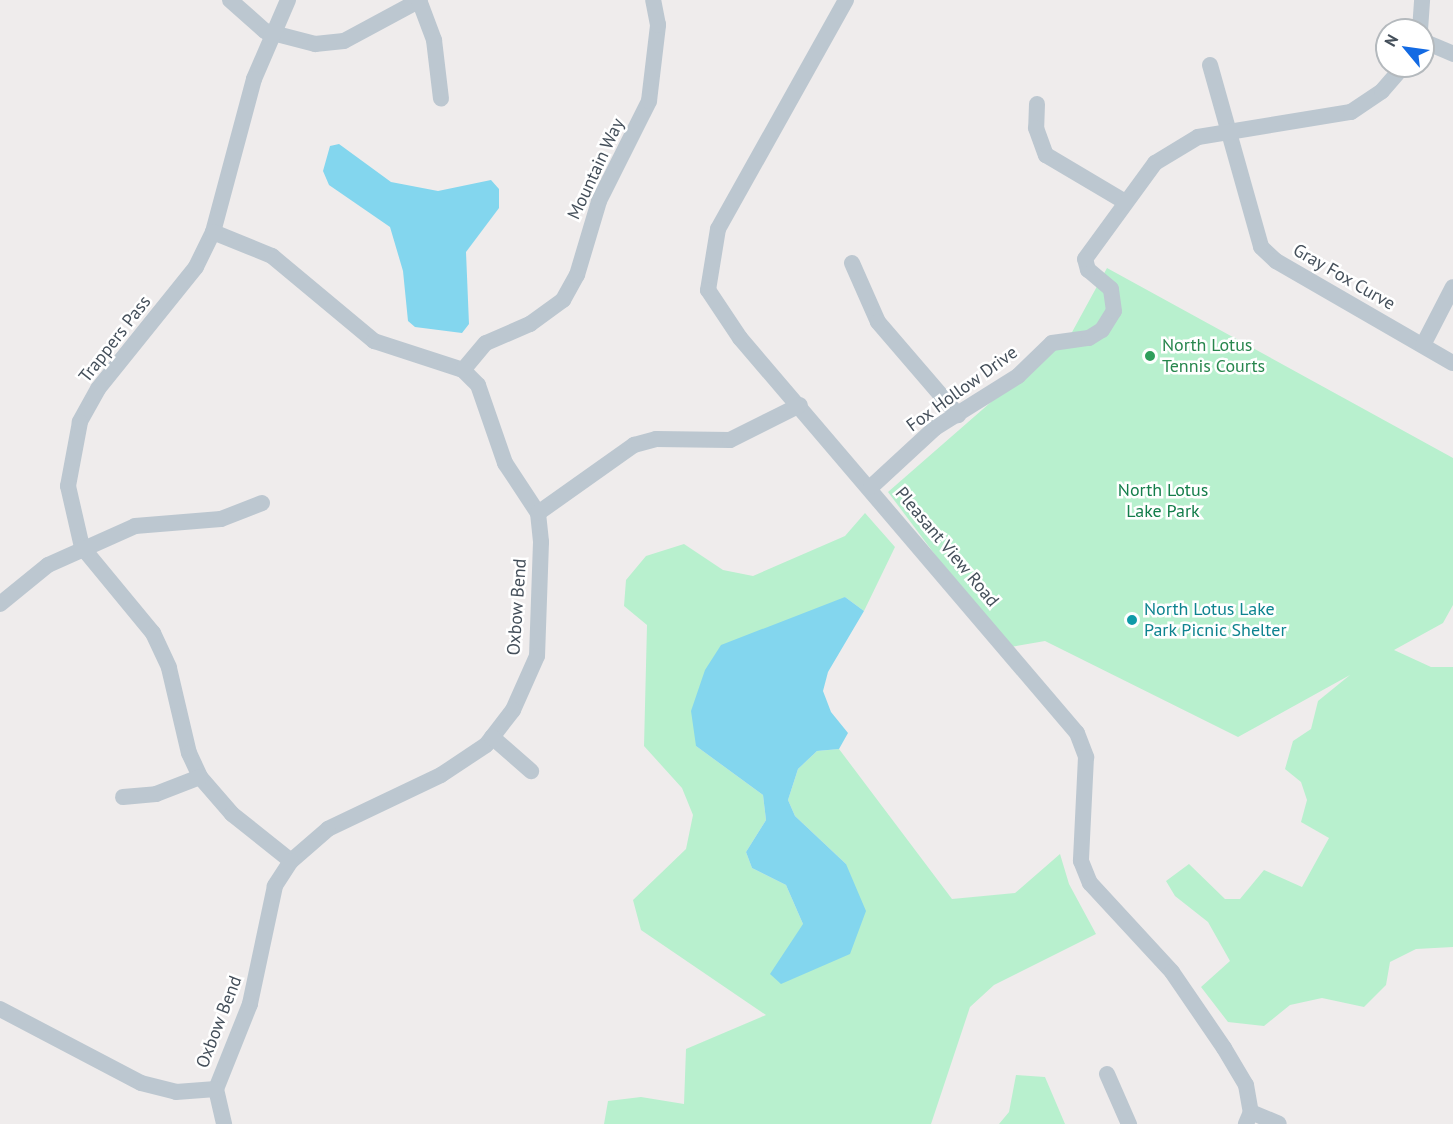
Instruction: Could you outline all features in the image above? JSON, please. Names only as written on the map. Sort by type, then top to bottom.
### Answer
[{"type":"street","points":[[231,0],[243,16],[273,35],[315,45],[344,41],[420,0],[434,40],[441,99]]},
{"type":"street","name":"Trappers Pass","points":[[288,0],[254,79],[213,232],[196,267],[123,354],[80,422],[68,486],[82,547],[153,633],[169,668],[189,753],[200,777],[232,814],[291,861]]},
{"type":"street","name":"Mountain Way","points":[[463,370],[486,343],[530,324],[563,300],[577,274],[599,201],[650,101],[658,25],[653,0]]},
{"type":"street","name":"Pleasant View Road","points":[[846,0],[718,229],[708,272],[715,308],[871,487],[1077,733],[1086,757],[1081,861],[1090,883],[1172,972],[1246,1085],[1248,1118]]},
{"type":"street","points":[[1421,18],[1422,0]]},
{"type":"street","points":[[1435,46],[1453,54]]},
{"type":"street","name":"Gray Fox Curve","points":[[1210,65],[1262,247],[1276,261],[1453,363]]},
{"type":"street","name":"Fox Hollow Drive","points":[[871,487],[935,428],[1018,376],[1052,343],[1089,338],[1102,330],[1114,311],[1111,289],[1088,270],[1084,259],[1155,163],[1198,136],[1229,129],[1351,112],[1382,92],[1394,78]]},
{"type":"street","points":[[1037,104],[1036,128],[1046,155],[1125,201]]},
{"type":"street","points":[[213,232],[272,256],[374,341],[463,370],[478,385],[505,463],[538,513],[634,445],[656,439],[730,440],[800,405]]},
{"type":"street","points":[[852,263],[878,322],[958,415]]},
{"type":"street","points":[[1423,345],[1453,287]]},
{"type":"street","points":[[0,604],[48,565],[82,547],[135,526],[221,519],[261,503]]},
{"type":"street","name":"Oxbow Bend","points":[[224,1124],[216,1089],[250,1004],[275,886],[291,861],[328,829],[441,775],[492,737],[513,711],[537,656],[538,513]]},
{"type":"street","points":[[492,737],[531,771]]},
{"type":"street","points":[[123,797],[156,794],[200,777]]},
{"type":"street","name":"Oxbow Bend","points":[[0,1010],[141,1083],[176,1092],[216,1089]]},
{"type":"street","points":[[1107,1074],[1129,1124]]},
{"type":"street","points":[[1248,1118],[1279,1124]]},
{"type":"green space","name":"North Lotus Lake Park","points":[[1107,268],[1453,458],[1453,605],[1443,623],[1394,650],[1431,667],[1453,667],[1453,947],[1416,949],[1390,962],[1386,985],[1364,1007],[1322,998],[1290,1005],[1264,1026],[1228,1022],[1201,987],[1230,961],[1208,922],[1175,896],[1166,881],[1189,864],[1225,899],[1240,899],[1264,870],[1302,887],[1329,838],[1301,822],[1307,800],[1301,782],[1285,769],[1293,741],[1311,729],[1318,701],[1350,675],[1238,737],[1045,641],[1005,648],[888,492],[1053,348],[1065,345]]},
{"type":"green space","points":[[865,513],[895,547],[864,611],[845,597],[696,746],[763,795],[766,820],[746,852],[752,868],[786,885],[803,924],[846,864],[795,816],[788,800],[798,769],[817,751],[839,749],[952,899],[1015,893],[1060,854],[1069,884],[1096,934],[994,985],[970,1007],[931,1124],[604,1124],[608,1101],[641,1097],[684,1104],[686,1049],[766,1015],[641,930],[633,900],[686,849],[693,815],[682,788],[644,746],[647,625],[624,606],[626,580],[646,556],[684,544],[723,570],[753,576],[845,536]]},
{"type":"green space","points":[[1016,1075],[1045,1077],[1065,1124],[999,1124],[1009,1112]]},
{"type":"water","points":[[339,144],[391,182],[438,191],[491,180],[499,189],[499,208],[466,252],[469,324],[462,333],[415,327],[408,321],[403,271],[390,227],[329,185],[323,171],[330,146]]},
{"type":"water","points":[[845,597],[864,611],[828,672],[823,691],[831,712],[848,733],[839,749],[817,751],[798,769],[788,800],[795,816],[846,864],[866,911],[850,954],[781,984],[770,974],[803,924],[786,885],[752,868],[746,852],[766,820],[763,795],[696,746],[691,711],[705,670],[721,645]]},
{"type":"place","name":"North Lotus Tennis Courts","points":[[1150,356]]},
{"type":"place","name":"North Lotus Lake Park Picnic Shelter","points":[[1132,620]]}]
